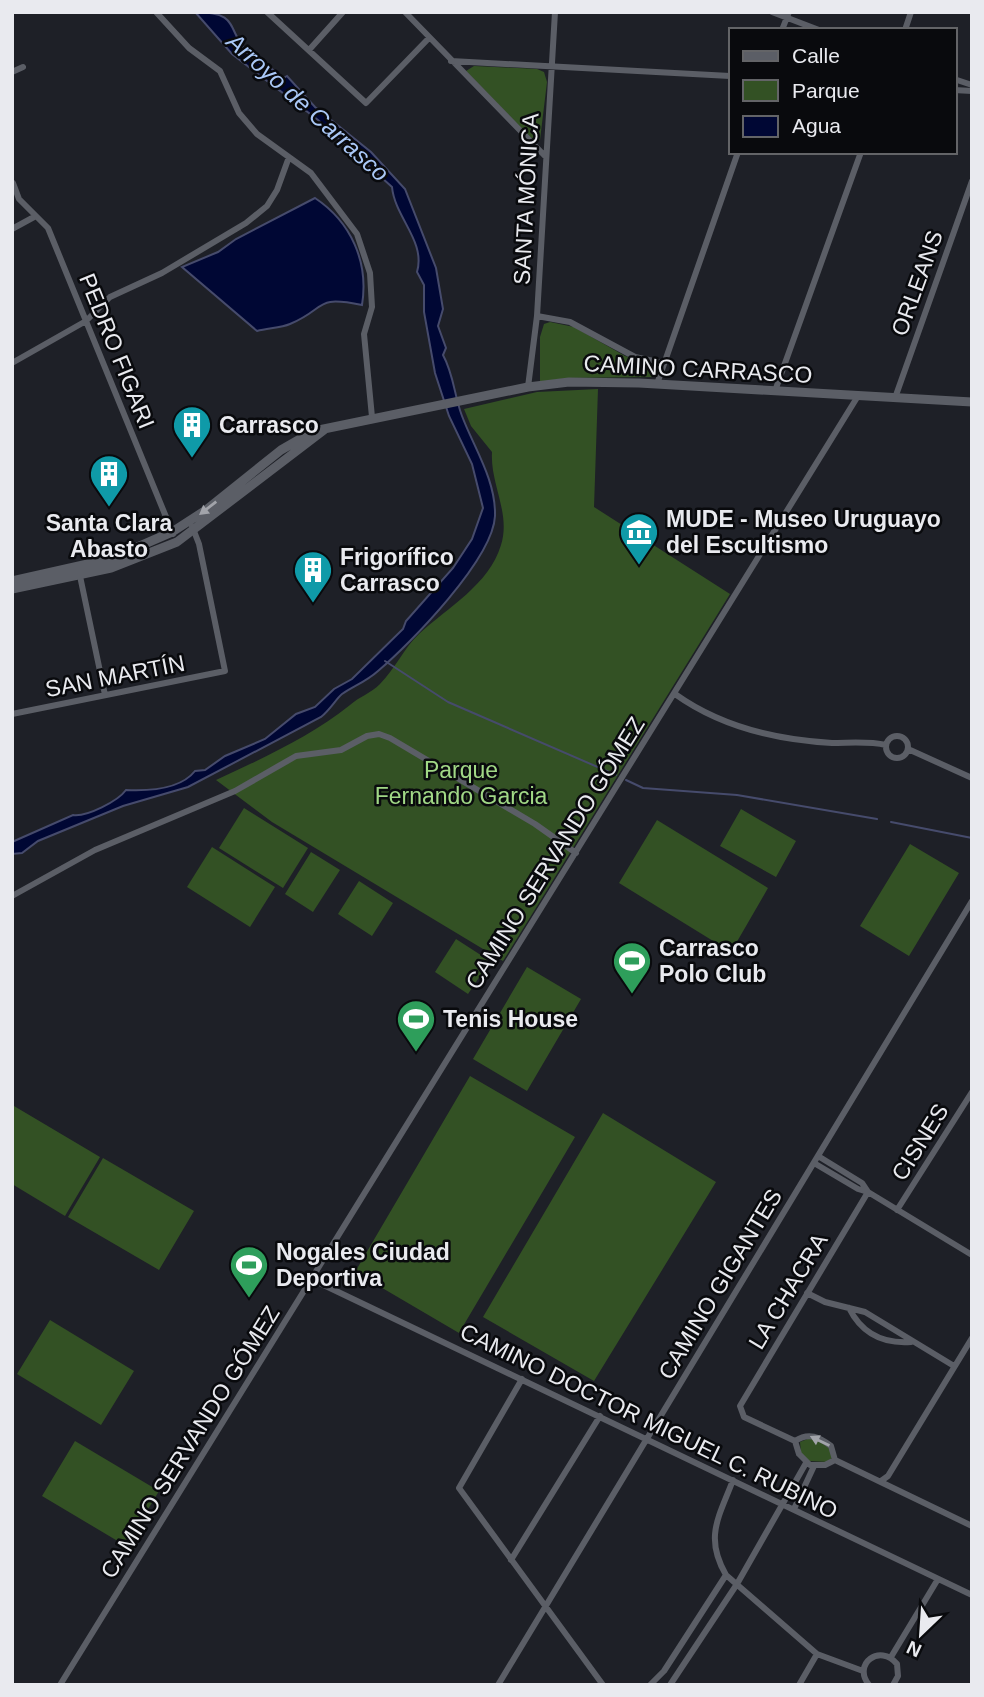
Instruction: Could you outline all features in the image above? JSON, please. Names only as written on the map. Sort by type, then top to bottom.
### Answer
[{"type":"main road","name":"CAMINO CARRASCO","points":[[192,526],[324,430],[372,417],[528,387],[569,382],[657,384],[972,402]]},
{"type":"main road","points":[[12,581],[110,559],[192,526]]},
{"type":"main road","points":[[12,589],[80,576],[128,562],[177,542],[192,526]]},
{"type":"street","points":[[156,12],[189,48],[220,71],[239,113],[257,134],[311,173],[346,216],[370,273],[372,307],[364,334],[372,417]]},
{"type":"street","points":[[267,12],[366,103],[429,38]]},
{"type":"street","points":[[309,50],[343,12]]},
{"type":"street","points":[[405,12],[545,156]]},
{"type":"street","name":"SANTA MÓNICA","points":[[528,387],[537,316],[555,12]]},
{"type":"street","points":[[772,12],[788,15],[815,28]]},
{"type":"street","points":[[451,61],[729,76]]},
{"type":"street","points":[[12,72],[23,67]]},
{"type":"street","points":[[657,384],[737,154]]},
{"type":"street","points":[[775,391],[860,154]]},
{"type":"street","points":[[12,363],[86,321],[110,297],[162,273],[257,214],[277,190],[289,157]]},
{"type":"street","name":"ORLEANS","points":[[895,398],[972,181]]},
{"type":"street","name":"PEDRO FIGARI","points":[[13,183],[19,199],[34,217],[43,220],[48,228],[177,542]]},
{"type":"street","points":[[12,229],[34,217]]},
{"type":"street","points":[[537,316],[570,322],[635,357],[663,363]]},
{"type":"street","name":"CAMINO SERVANDO GÓMEZ","points":[[60,1685],[858,396]]},
{"type":"street","name":"SAN MARTÍN","points":[[12,714],[225,671],[192,526]]},
{"type":"street","points":[[80,576],[105,695]]},
{"type":"street","points":[[675,694],[723,720],[761,734],[787,739],[886,745]]},
{"type":"street","points":[[12,897],[95,850],[235,791],[296,755],[341,750],[367,736],[379,734],[472,786],[576,853]]},
{"type":"street","points":[[899,736],[905,739],[908,749],[905,755],[895,758],[887,752],[886,745],[889,739],[899,736]]},
{"type":"street","points":[[908,749],[972,778]]},
{"type":"street","name":"CAMINO GIGANTES","points":[[498,1685],[972,901]]},
{"type":"street","name":"CISNES","points":[[897,1210],[972,1092]]},
{"type":"street","points":[[816,1159],[862,1183],[868,1192],[972,1255]]},
{"type":"street","name":"LA CHACRA","points":[[795,1441],[744,1417],[740,1410],[868,1192]]},
{"type":"street","name":"CAMINO DOCTOR MIGUEL C. RUBINO","points":[[311,1279],[972,1595]]},
{"type":"street","points":[[807,1293],[825,1302],[865,1312],[954,1366]]},
{"type":"street","points":[[849,1307],[871,1335],[888,1342],[913,1341]]},
{"type":"street","points":[[881,1481],[888,1476],[972,1338]]},
{"type":"street","points":[[522,1379],[459,1488],[603,1685]]},
{"type":"street","points":[[511,1560],[600,1416]]},
{"type":"street","points":[[835,1460],[825,1465],[810,1464],[799,1454],[795,1441],[808,1435],[816,1437],[831,1446],[835,1460],[972,1526]]},
{"type":"street","points":[[670,1685],[737,1584],[810,1464]]},
{"type":"street","points":[[794,1509],[810,1464]]},
{"type":"street","points":[[733,1480],[714,1531],[713,1542],[717,1560],[726,1574],[817,1654],[863,1671],[869,1685]]},
{"type":"street","points":[[650,1685],[664,1671],[726,1574]]},
{"type":"street","points":[[891,1657],[938,1578]]},
{"type":"street","points":[[799,1685],[817,1654]]},
{"type":"street","points":[[863,1671],[871,1657],[879,1654],[891,1657],[899,1672],[893,1685]]},
{"type":"green space","points":[[474,66],[537,69],[544,72],[547,82],[540,140],[534,141],[466,71]]},
{"type":"green space","points":[[550,322],[574,327],[625,356],[657,365],[654,377],[568,378],[540,382],[540,337],[544,324]]},
{"type":"green space","name":"Parque Fernando Garcia","points":[[598,389],[594,507],[730,594],[503,961],[272,822],[216,780],[302,737],[376,687],[414,640],[487,572],[501,545],[504,521],[494,476],[492,452],[471,426],[464,409],[537,392]]},
{"type":"green space","points":[[244,808],[308,848],[283,888],[219,848]]},
{"type":"green space","points":[[741,809],[796,841],[776,877],[720,846]]},
{"type":"green space","points":[[657,820],[768,888],[731,952],[619,883]]},
{"type":"green space","points":[[910,844],[959,873],[909,956],[860,926]]},
{"type":"green space","points":[[212,847],[275,887],[250,927],[187,887]]},
{"type":"green space","points":[[311,852],[340,870],[313,912],[285,894]]},
{"type":"green space","points":[[359,881],[393,903],[372,936],[338,914]]},
{"type":"green space","points":[[456,939],[490,961],[468,994],[435,972]]},
{"type":"green space","points":[[527,967],[581,999],[527,1091],[473,1059]]},
{"type":"green space","points":[[470,1076],[575,1137],[459,1333],[355,1272]]},
{"type":"green space","points":[[14,1106],[100,1157],[65,1216],[12,1184]]},
{"type":"green space","points":[[603,1113],[716,1182],[594,1381],[483,1317]]},
{"type":"green space","points":[[103,1158],[194,1211],[159,1270],[68,1217]]},
{"type":"green space","points":[[50,1320],[134,1371],[101,1425],[17,1374]]},
{"type":"green space","points":[[810,1438],[827,1445],[833,1456],[829,1462],[809,1461],[801,1453],[800,1442]]},
{"type":"green space","points":[[75,1441],[159,1491],[126,1546],[42,1496]]},
{"type":"water","name":"Arroyo de Carrasco","points":[[195,12],[210,13],[227,20],[251,57],[282,79],[287,76],[315,107],[371,152],[405,189],[436,268],[443,309],[438,326],[446,348],[443,355],[462,416],[488,477],[495,516],[491,534],[481,554],[466,577],[429,621],[369,678],[342,694],[321,717],[188,787],[123,806],[38,841],[22,853],[12,854],[12,842],[73,815],[102,807],[126,790],[154,789],[181,782],[195,771],[205,770],[225,756],[265,739],[296,714],[315,707],[334,689],[352,679],[403,629],[406,621],[453,568],[472,539],[483,508],[472,464],[449,416],[435,373],[424,312],[424,285],[417,272],[417,250],[398,209],[392,187],[318,120],[232,54]]},
{"type":"water","points":[[315,198],[339,219],[355,244],[363,274],[362,305],[328,302],[290,324],[257,331],[182,267],[218,252],[236,239]]},
{"type":"waterway","points":[[385,661],[448,702],[616,775]]},
{"type":"waterway","points":[[626,780],[643,788],[737,795],[877,819]]},
{"type":"waterway","points":[[891,822],[972,838]]},
{"type":"place","name":"Carrasco","points":[[192,459]]},
{"type":"place","name":"Santa Clara Abasto","points":[[109,508]]},
{"type":"place","name":"MUDE - Museo Uruguayo del Escultismo","points":[[639,566]]},
{"type":"place","name":"Frigorífico Carrasco","points":[[313,604]]},
{"type":"place","name":"Carrasco Polo Club","points":[[632,995]]},
{"type":"place","name":"Tenis House","points":[[416,1053]]},
{"type":"place","name":"Nogales Ciudad Deportiva","points":[[249,1299]]}]
